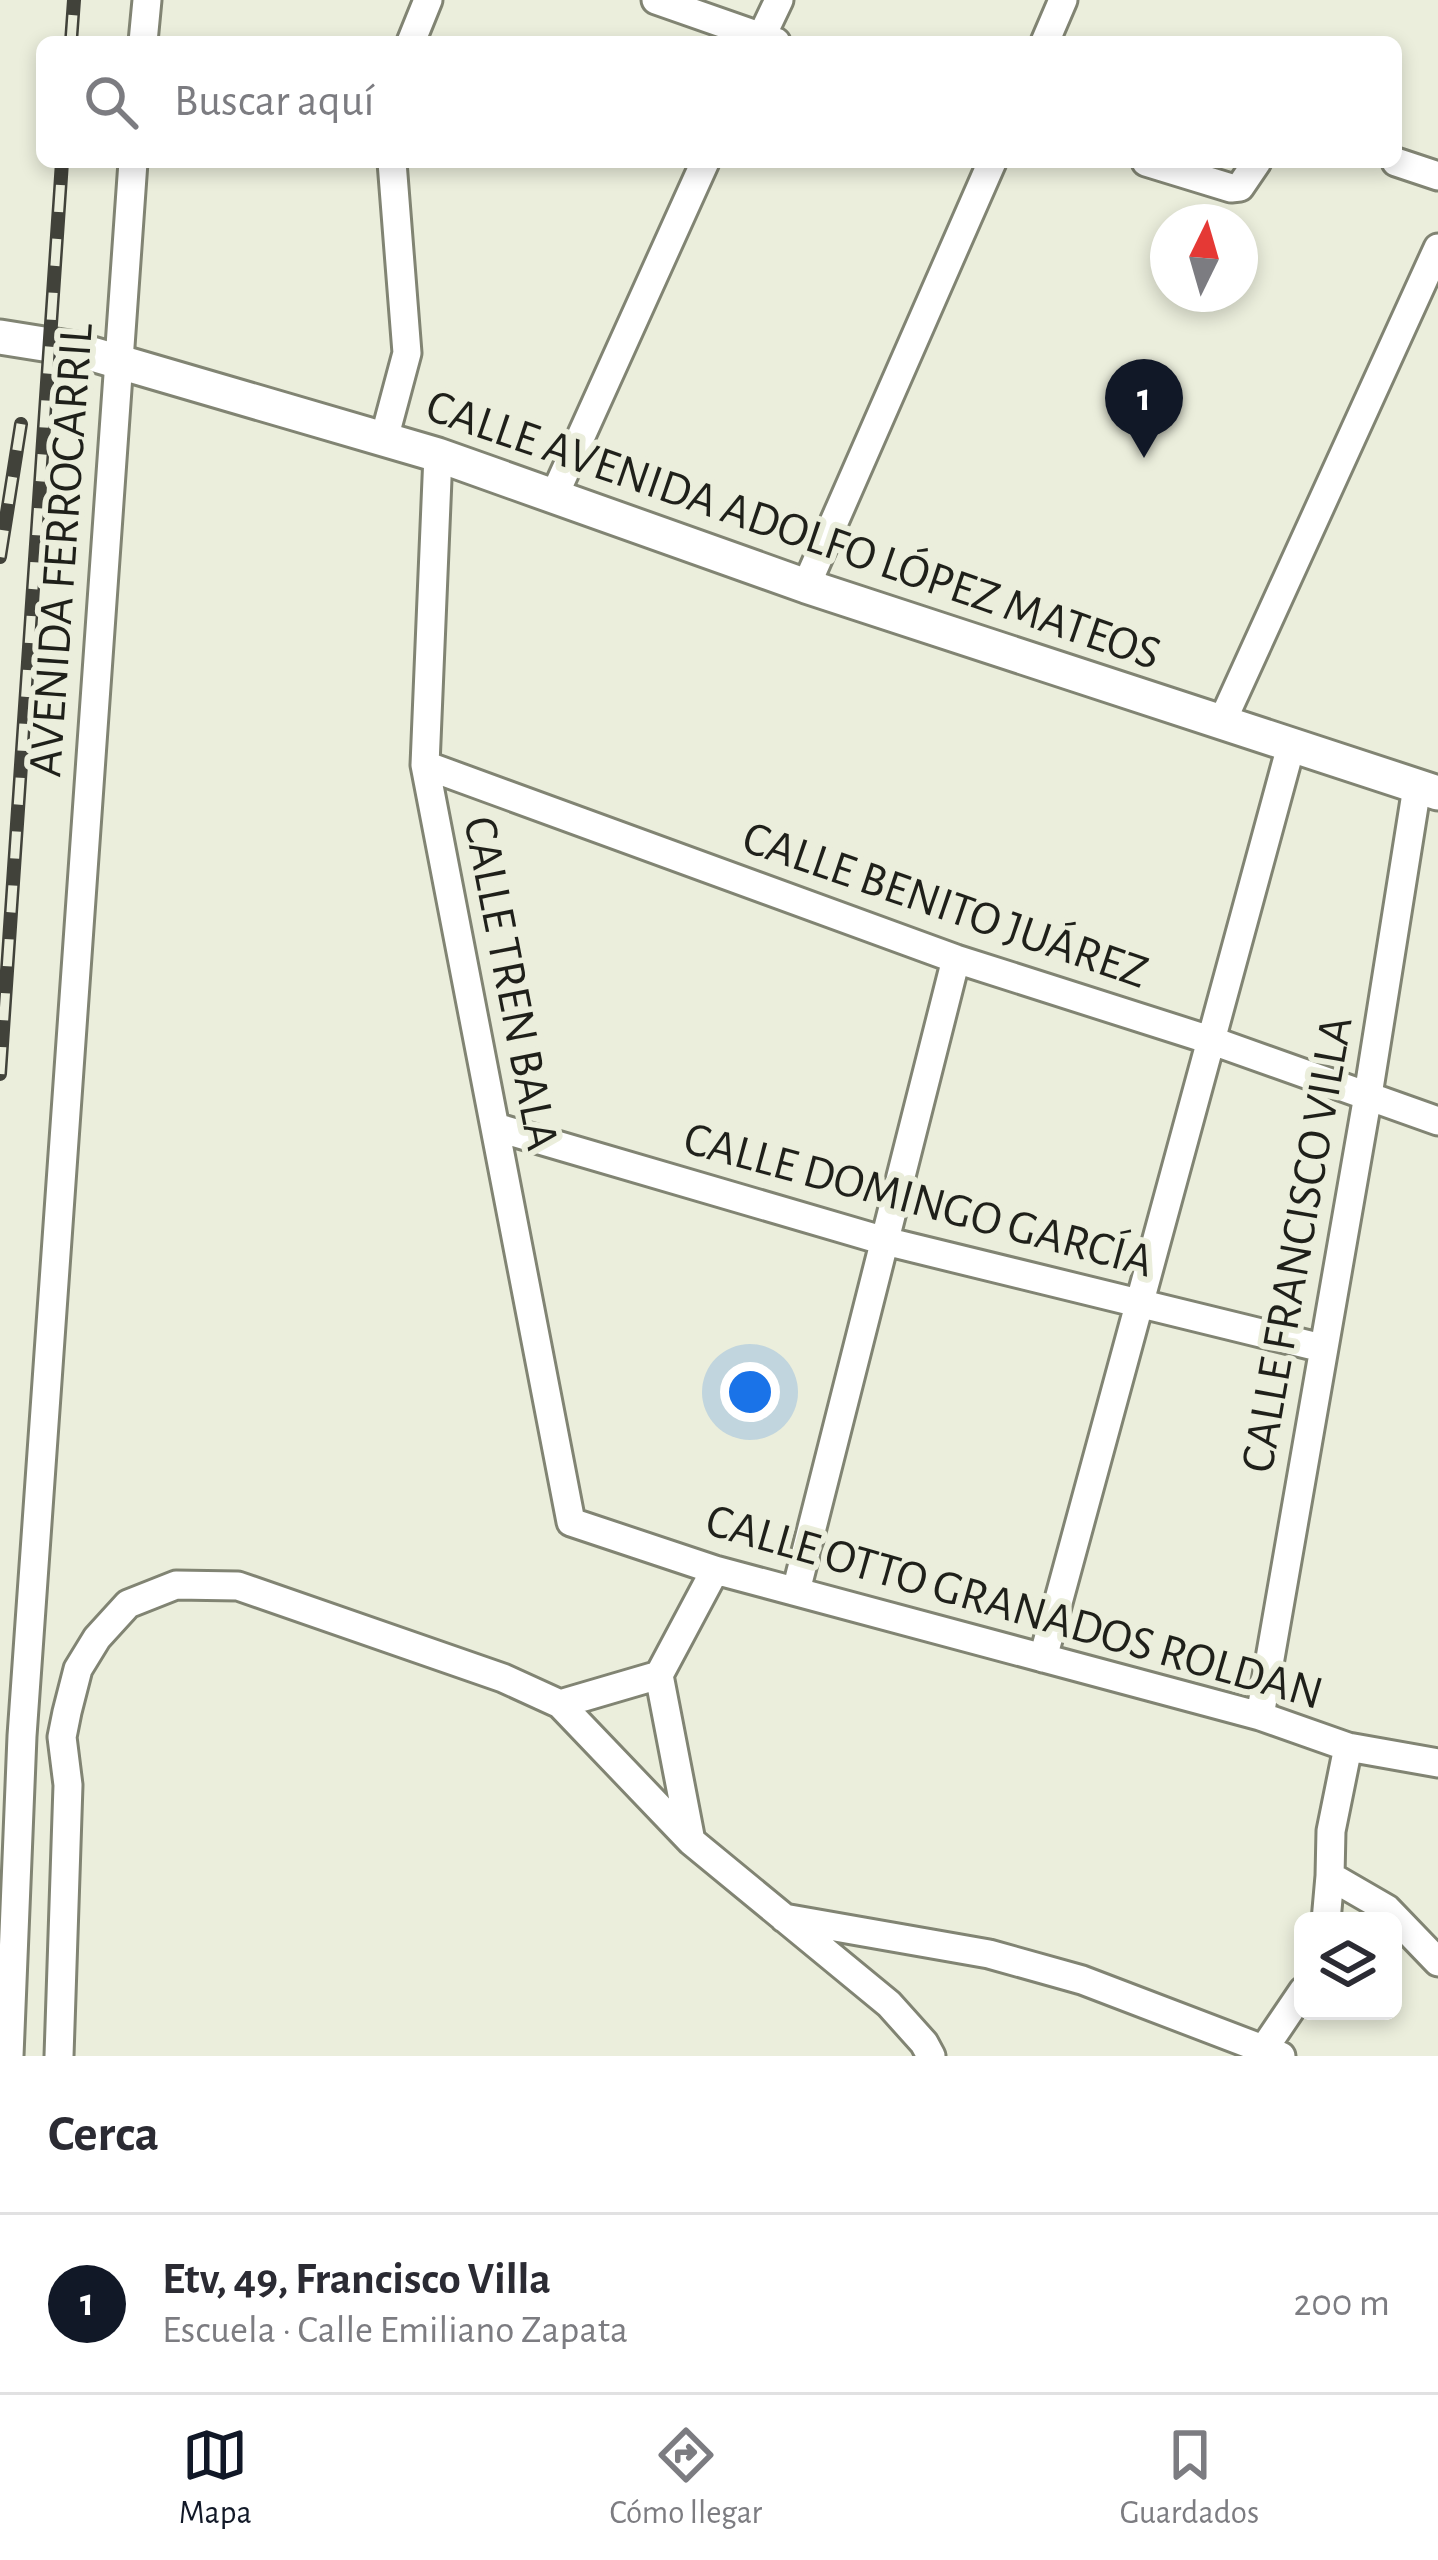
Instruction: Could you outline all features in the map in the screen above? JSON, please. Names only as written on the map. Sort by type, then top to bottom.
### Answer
[{"type":"street","points":[[144,36],[147,0]]},
{"type":"street","points":[[413,36],[428,0]]},
{"type":"street","points":[[656,0],[754,36]]},
{"type":"street","points":[[766,36],[779,0]]},
{"type":"street","points":[[1048,36],[1063,0]]},
{"type":"street","points":[[1402,163],[1438,176]]},
{"type":"street","name":"AVENIDA FERROCARRIL","points":[[9,2056],[22,1736],[132,168]]},
{"type":"street","points":[[384,440],[407,353],[392,168]]},
{"type":"street","points":[[554,496],[702,168]]},
{"type":"street","points":[[806,586],[989,168]]},
{"type":"street","points":[[1166,168],[1231,188],[1240,187],[1253,168]]},
{"type":"street","points":[[1221,724],[1438,248]]},
{"type":"street","name":"CALLE AVENIDA ADOLFO LÓPEZ MATEOS","points":[[0,338],[75,349],[438,455],[806,586],[1427,790]]},
{"type":"street","name":"CALLE TREN BALA","points":[[438,455],[425,765],[571,1522]]},
{"type":"street","points":[[1042,1658],[1291,746]]},
{"type":"street","name":"CALLE BENITO JUÁREZ","points":[[425,765],[956,958],[1214,1041],[1438,1121]]},
{"type":"street","name":"CALLE FRANCISCO VILLA","points":[[1260,1716],[1322,1348],[1427,790]]},
{"type":"street","points":[[796,1591],[956,958]]},
{"type":"street","name":"CALLE DOMINGO GARCÍA","points":[[495,1127],[885,1241],[1322,1348]]},
{"type":"street","name":"CALLE OTTO GRANADOS ROLDAN","points":[[571,1522],[716,1570],[1260,1716],[1348,1747],[1438,1763]]},
{"type":"street","points":[[691,1841],[659,1675],[716,1570]]},
{"type":"street","points":[[59,2056],[68,1785],[62,1737],[79,1669],[97,1638],[128,1604],[176,1585],[238,1586],[503,1678],[560,1704],[691,1841],[889,2004],[931,2056]]},
{"type":"street","points":[[560,1704],[659,1675]]},
{"type":"street","points":[[22,1736],[62,1737]]},
{"type":"street","points":[[1327,1912],[1331,1831],[1348,1747]]},
{"type":"street","points":[[1330,1876],[1387,1909],[1438,1962]]},
{"type":"street","points":[[780,1917],[989,1954],[1082,1980],[1268,2054],[1294,2007]]},
{"type":"railway","points":[[71,36],[74,0]]},
{"type":"railway","points":[[0,1074],[62,168]]},
{"type":"railway","points":[[0,557],[21,424]]},
{"type":"place","name":"Etv, 49, Francisco Villa","points":[[1144,458]]}]
